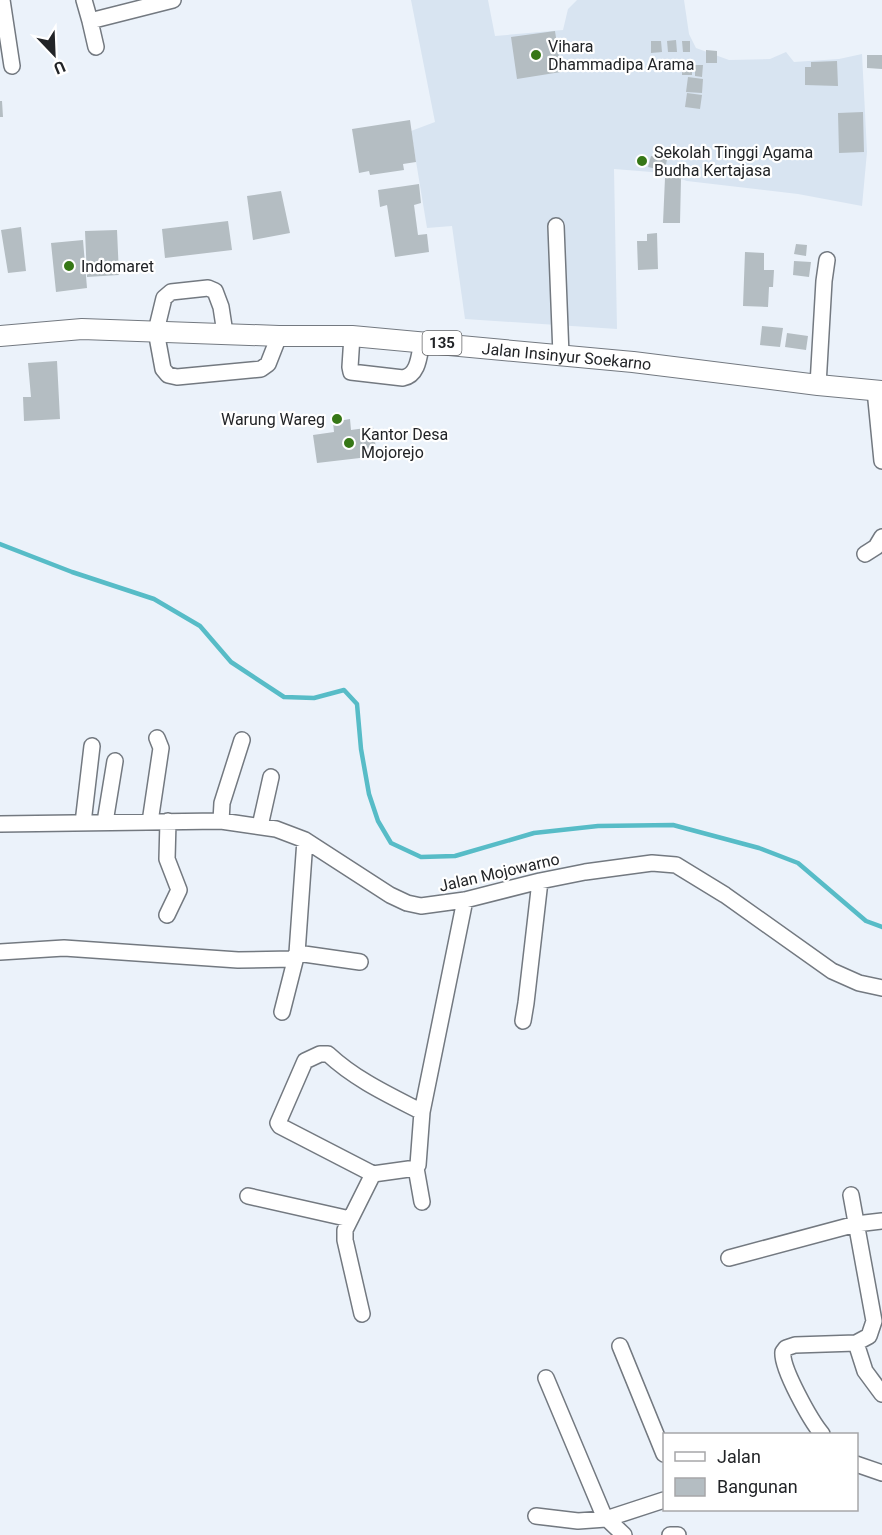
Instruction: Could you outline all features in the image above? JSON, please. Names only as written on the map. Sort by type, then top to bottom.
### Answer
[{"type":"main road","name":"Jalan Insinyur Soekarno","points":[[0,336],[82,329],[279,336],[352,336],[561,355],[879,391]]},
{"type":"street","points":[[2,0],[12,66]]},
{"type":"street","points":[[84,0],[96,47]]},
{"type":"street","points":[[90,21],[173,0]]},
{"type":"street","points":[[556,225],[561,355]]},
{"type":"street","points":[[818,385],[827,260]]},
{"type":"street","points":[[225,333],[221,307],[215,291],[208,288],[171,292],[164,298],[156,331],[163,369],[168,375],[177,377],[261,369],[268,364],[279,336]]},
{"type":"street","points":[[352,336],[351,372],[403,378],[410,377],[415,371],[422,341]]},
{"type":"street","points":[[879,391],[882,461]]},
{"type":"street","points":[[865,554],[876,547],[882,537]]},
{"type":"street","points":[[150,822],[161,748],[157,738]]},
{"type":"street","points":[[221,821],[222,803],[242,740]]},
{"type":"street","points":[[83,823],[92,746]]},
{"type":"street","points":[[105,822],[115,761]]},
{"type":"street","points":[[260,826],[271,777]]},
{"type":"street","points":[[168,821],[168,859],[179,890],[168,915]]},
{"type":"street","name":"Jalan Mojowarno","points":[[0,824],[221,821],[276,829],[305,840],[390,895],[407,903],[433,906],[540,881],[620,867],[652,863],[676,865],[725,895],[832,971],[847,979],[882,988]]},
{"type":"street","points":[[282,1012],[297,953],[305,840]]},
{"type":"street","points":[[523,1021],[540,881]]},
{"type":"street","points":[[422,1202],[416,1168],[422,1112],[465,900]]},
{"type":"street","points":[[0,952],[64,948],[238,960],[288,960],[297,953],[360,962]]},
{"type":"street","points":[[416,1168],[373,1174],[278,1123],[305,1061],[320,1054],[328,1054],[371,1086],[422,1112]]},
{"type":"street","points":[[362,1314],[345,1240],[345,1230],[373,1174]]},
{"type":"street","points":[[821,1433],[785,1366],[783,1352],[786,1348],[795,1345],[856,1343],[869,1336],[874,1321],[851,1195]]},
{"type":"street","points":[[248,1196],[350,1219]]},
{"type":"street","points":[[729,1258],[856,1224],[882,1221]]},
{"type":"street","points":[[856,1343],[865,1371],[882,1394]]},
{"type":"street","points":[[620,1346],[663,1452]]},
{"type":"street","points":[[546,1378],[606,1520],[624,1535]]},
{"type":"street","points":[[858,1465],[882,1473]]},
{"type":"street","points":[[536,1516],[579,1521],[606,1520],[663,1500]]},
{"type":"street","points":[[670,1535],[678,1535]]},
{"type":"shaded area","name":"Sekolah Tinggi Agama Budha Kertajasa","points":[[411,0],[488,0],[495,36],[563,30],[568,9],[577,0],[684,0],[689,34],[696,48],[729,60],[770,59],[786,52],[794,62],[839,59],[862,54],[867,152],[862,206],[798,194],[687,181],[664,173],[614,169],[617,329],[465,319],[452,226],[427,228],[411,131],[435,122]]},
{"type":"building","name":"Vihara Dhammadipa Arama","points":[[555,31],[561,72],[517,79],[511,37]]},
{"type":"building","points":[[676,40],[677,52],[668,52],[667,41]]},
{"type":"building","points":[[651,41],[661,41],[662,52],[651,53]]},
{"type":"building","points":[[682,41],[690,41],[690,52],[683,52]]},
{"type":"building","points":[[706,50],[717,51],[717,63],[706,63]]},
{"type":"building","points":[[867,55],[882,55],[882,69],[867,68]]},
{"type":"building","points":[[667,60],[678,61],[678,71],[667,71]]},
{"type":"building","points":[[837,61],[838,86],[805,85],[805,67],[811,67],[811,62]]},
{"type":"building","points":[[682,62],[692,63],[692,75],[682,75]]},
{"type":"building","points":[[695,65],[703,65],[702,77],[695,76]]},
{"type":"building","points":[[688,77],[703,79],[702,93],[686,92]]},
{"type":"building","points":[[687,93],[702,95],[700,109],[685,107]]},
{"type":"building","points":[[0,101],[2,101],[3,117],[0,117]]},
{"type":"building","points":[[863,112],[864,152],[839,153],[838,113]]},
{"type":"building","points":[[410,120],[416,162],[403,164],[404,170],[370,175],[369,171],[359,173],[352,129]]},
{"type":"building","points":[[651,156],[667,159],[665,171],[648,167]]},
{"type":"building","points":[[665,178],[681,178],[680,223],[663,223]]},
{"type":"building","points":[[419,184],[421,203],[414,205],[418,235],[427,234],[429,252],[395,257],[387,205],[380,207],[378,190]]},
{"type":"building","points":[[281,191],[290,233],[253,240],[247,196]]},
{"type":"building","points":[[228,221],[232,250],[165,258],[162,229]]},
{"type":"building","points":[[21,227],[26,271],[8,273],[1,230]]},
{"type":"building","points":[[117,230],[119,275],[87,277],[85,231]]},
{"type":"building","points":[[657,233],[658,269],[638,270],[637,241],[647,241],[647,234]]},
{"type":"building","name":"Indomaret","points":[[83,240],[87,288],[56,292],[51,243]]},
{"type":"building","points":[[796,244],[807,245],[806,256],[794,254]]},
{"type":"building","points":[[745,252],[764,253],[764,270],[774,270],[773,287],[769,287],[768,307],[743,306]]},
{"type":"building","points":[[794,261],[811,262],[809,277],[793,275]]},
{"type":"building","points":[[762,326],[783,328],[780,347],[760,345]]},
{"type":"building","points":[[787,333],[808,336],[806,350],[785,347]]},
{"type":"building","points":[[57,361],[60,419],[24,421],[23,397],[31,397],[28,363]]},
{"type":"building","points":[[350,419],[351,430],[373,427],[377,456],[317,463],[313,435],[334,432],[333,422]]},
{"type":"waterway","points":[[0,544],[72,572],[154,599],[200,626],[231,662],[284,697],[314,698],[344,690],[357,704],[361,749],[369,794],[378,821],[391,843],[421,857],[455,856],[534,833],[598,826],[673,825],[759,848],[798,863],[866,921],[882,927]]},
{"type":"place","name":"Vihara Dhammadipa Arama","points":[[536,55]]},
{"type":"place","name":"Sekolah Tinggi Agama Budha Kertajasa","points":[[642,161]]},
{"type":"place","name":"Indomaret","points":[[69,266]]},
{"type":"place","name":"Warung Wareg","points":[[337,419]]},
{"type":"place","name":"Kantor Desa Mojorejo","points":[[349,443]]}]
